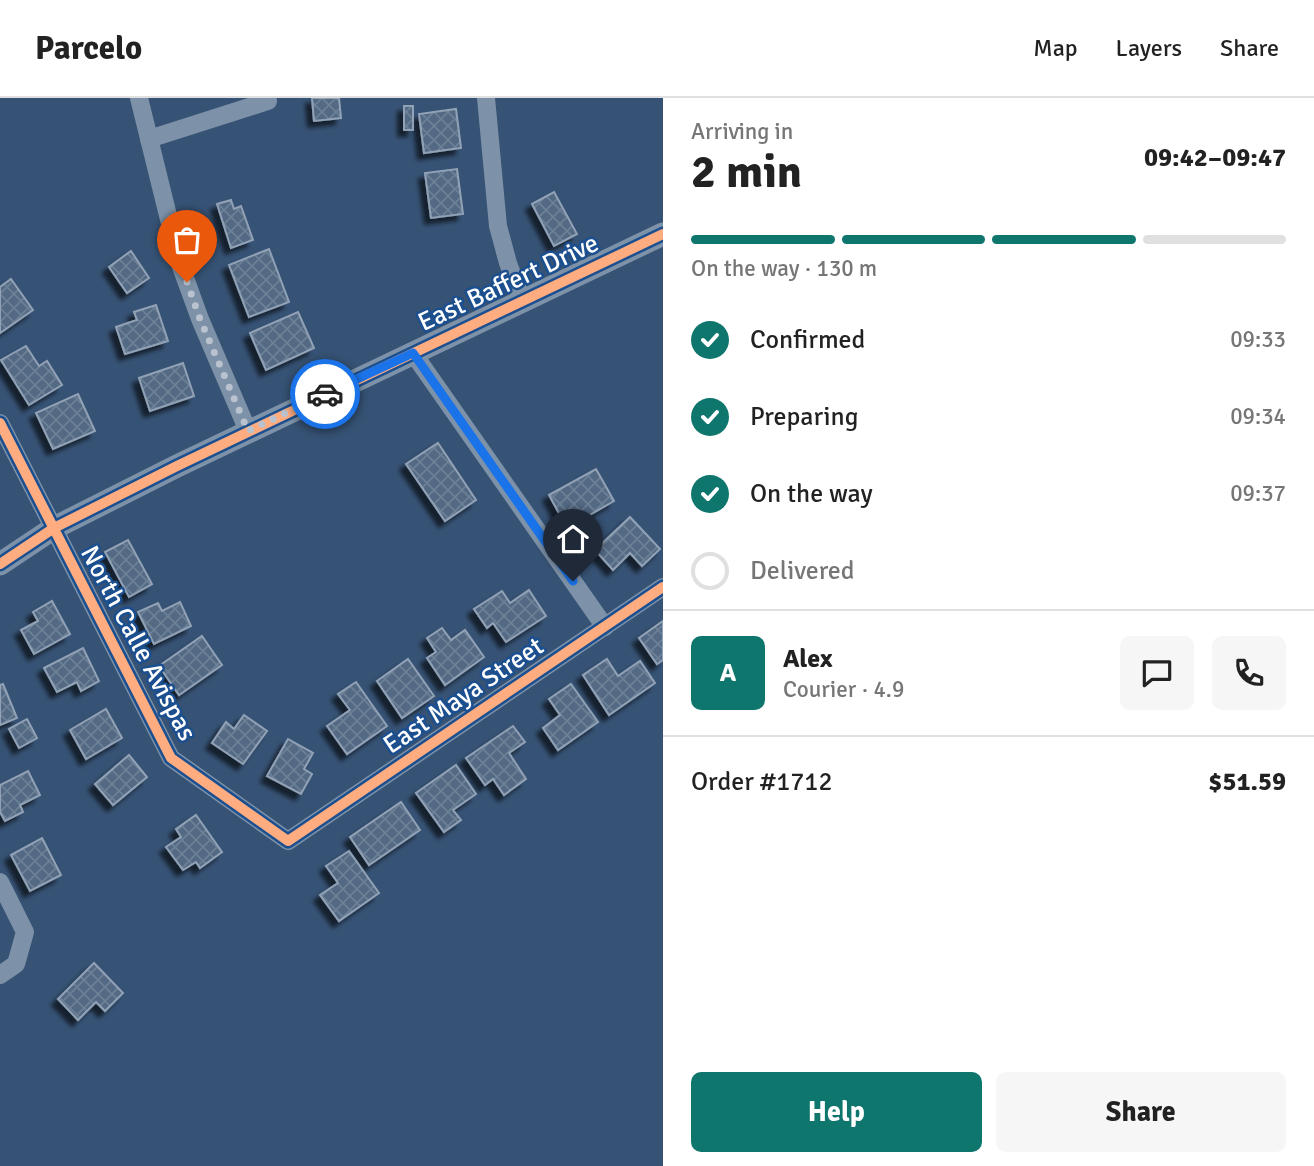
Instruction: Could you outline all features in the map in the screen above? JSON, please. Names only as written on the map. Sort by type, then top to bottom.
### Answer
[{"type":"street","points":[[139,98],[180,264],[200,319],[248,431]]},
{"type":"street","points":[[486,98],[498,226],[522,301]]},
{"type":"street","points":[[149,139],[268,101]]},
{"type":"street","name":"East Baffert Drive","points":[[0,564],[54,528],[248,431],[663,234]]},
{"type":"street","points":[[413,353],[605,627]]},
{"type":"street","name":"North Calle Avispas","points":[[0,423],[171,758],[289,841]]},
{"type":"street","name":"East Maya Street","points":[[289,841],[663,587]]},
{"type":"street","points":[[0,882],[24,932],[16,964],[0,975]]},
{"type":"building","points":[[312,98],[339,98],[341,118],[314,121]]},
{"type":"building","points":[[404,106],[413,106],[413,130],[404,130]]},
{"type":"building","points":[[456,109],[461,148],[424,153],[419,114]]},
{"type":"building","points":[[457,169],[463,214],[431,218],[425,173]]},
{"type":"building","points":[[554,192],[577,234],[554,246],[532,204]]},
{"type":"building","points":[[231,200],[234,209],[241,206],[253,240],[231,248],[217,204]]},
{"type":"building","points":[[269,249],[289,302],[249,317],[229,265]]},
{"type":"building","points":[[131,251],[149,278],[127,293],[109,267]]},
{"type":"building","points":[[11,279],[33,310],[0,333],[0,287]]},
{"type":"building","points":[[156,305],[168,341],[125,354],[116,327],[137,320],[134,312]]},
{"type":"building","points":[[298,312],[314,348],[266,370],[250,333]]},
{"type":"building","points":[[26,346],[39,366],[47,361],[62,385],[29,405],[1,360]]},
{"type":"building","points":[[183,363],[194,396],[150,411],[139,378]]},
{"type":"building","points":[[78,394],[95,431],[53,449],[36,413]]},
{"type":"building","points":[[438,443],[476,500],[445,521],[406,464]]},
{"type":"building","points":[[596,469],[614,501],[567,528],[549,495]]},
{"type":"building","points":[[630,517],[660,549],[642,566],[630,553],[613,570],[595,550]]},
{"type":"building","points":[[128,540],[152,584],[129,597],[105,552]]},
{"type":"building","points":[[529,590],[546,616],[506,642],[493,623],[487,628],[474,609],[502,591],[510,603]]},
{"type":"building","points":[[52,601],[70,634],[34,654],[21,630],[38,621],[33,612]]},
{"type":"building","points":[[180,602],[191,626],[154,644],[138,612],[158,603],[162,611]]},
{"type":"building","points":[[663,621],[663,660],[657,664],[639,638]]},
{"type":"building","points":[[442,628],[451,640],[465,630],[484,657],[445,685],[427,658],[436,652],[427,638]]},
{"type":"building","points":[[202,636],[222,665],[179,695],[159,666]]},
{"type":"building","points":[[83,648],[99,681],[81,691],[77,682],[57,692],[44,668]]},
{"type":"building","points":[[408,659],[434,696],[402,718],[377,681]]},
{"type":"building","points":[[607,659],[618,676],[640,661],[655,683],[609,715],[583,675]]},
{"type":"building","points":[[356,682],[387,726],[347,754],[327,726],[350,710],[338,694]]},
{"type":"building","points":[[3,684],[17,718],[0,725],[0,685]]},
{"type":"building","points":[[571,684],[598,722],[558,750],[543,728],[560,715],[549,699]]},
{"type":"building","points":[[106,709],[122,738],[86,759],[70,730]]},
{"type":"building","points":[[244,715],[267,731],[243,764],[212,743],[226,722],[234,729]]},
{"type":"building","points":[[27,719],[37,738],[19,748],[9,729]]},
{"type":"building","points":[[513,726],[525,742],[509,753],[526,779],[504,795],[493,779],[485,785],[466,758]]},
{"type":"building","points":[[288,739],[313,753],[304,769],[312,774],[301,794],[267,776]]},
{"type":"building","points":[[129,755],[147,777],[113,805],[95,784]]},
{"type":"building","points":[[456,765],[476,794],[453,810],[461,820],[444,832],[416,793]]},
{"type":"building","points":[[28,771],[40,795],[20,805],[23,812],[5,821],[0,812],[0,785]]},
{"type":"building","points":[[401,802],[420,830],[369,865],[350,837]]},
{"type":"building","points":[[196,815],[222,852],[200,868],[196,862],[183,870],[166,847],[181,837],[176,829]]},
{"type":"building","points":[[42,838],[61,875],[30,891],[11,855]]},
{"type":"building","points":[[349,851],[379,893],[339,921],[320,895],[338,883],[326,866]]},
{"type":"building","points":[[94,963],[123,993],[105,1011],[96,1002],[78,1020],[58,999]]},
{"type":"cycle path","points":[[0,564],[54,528],[177,466],[663,234]]},
{"type":"cycle path","points":[[0,423],[171,758],[288,841],[663,587]]},
{"type":"way so far","points":[[187,282],[248,431],[325,394]]},
{"type":"route","points":[[325,394],[413,353],[573,581]]}]
